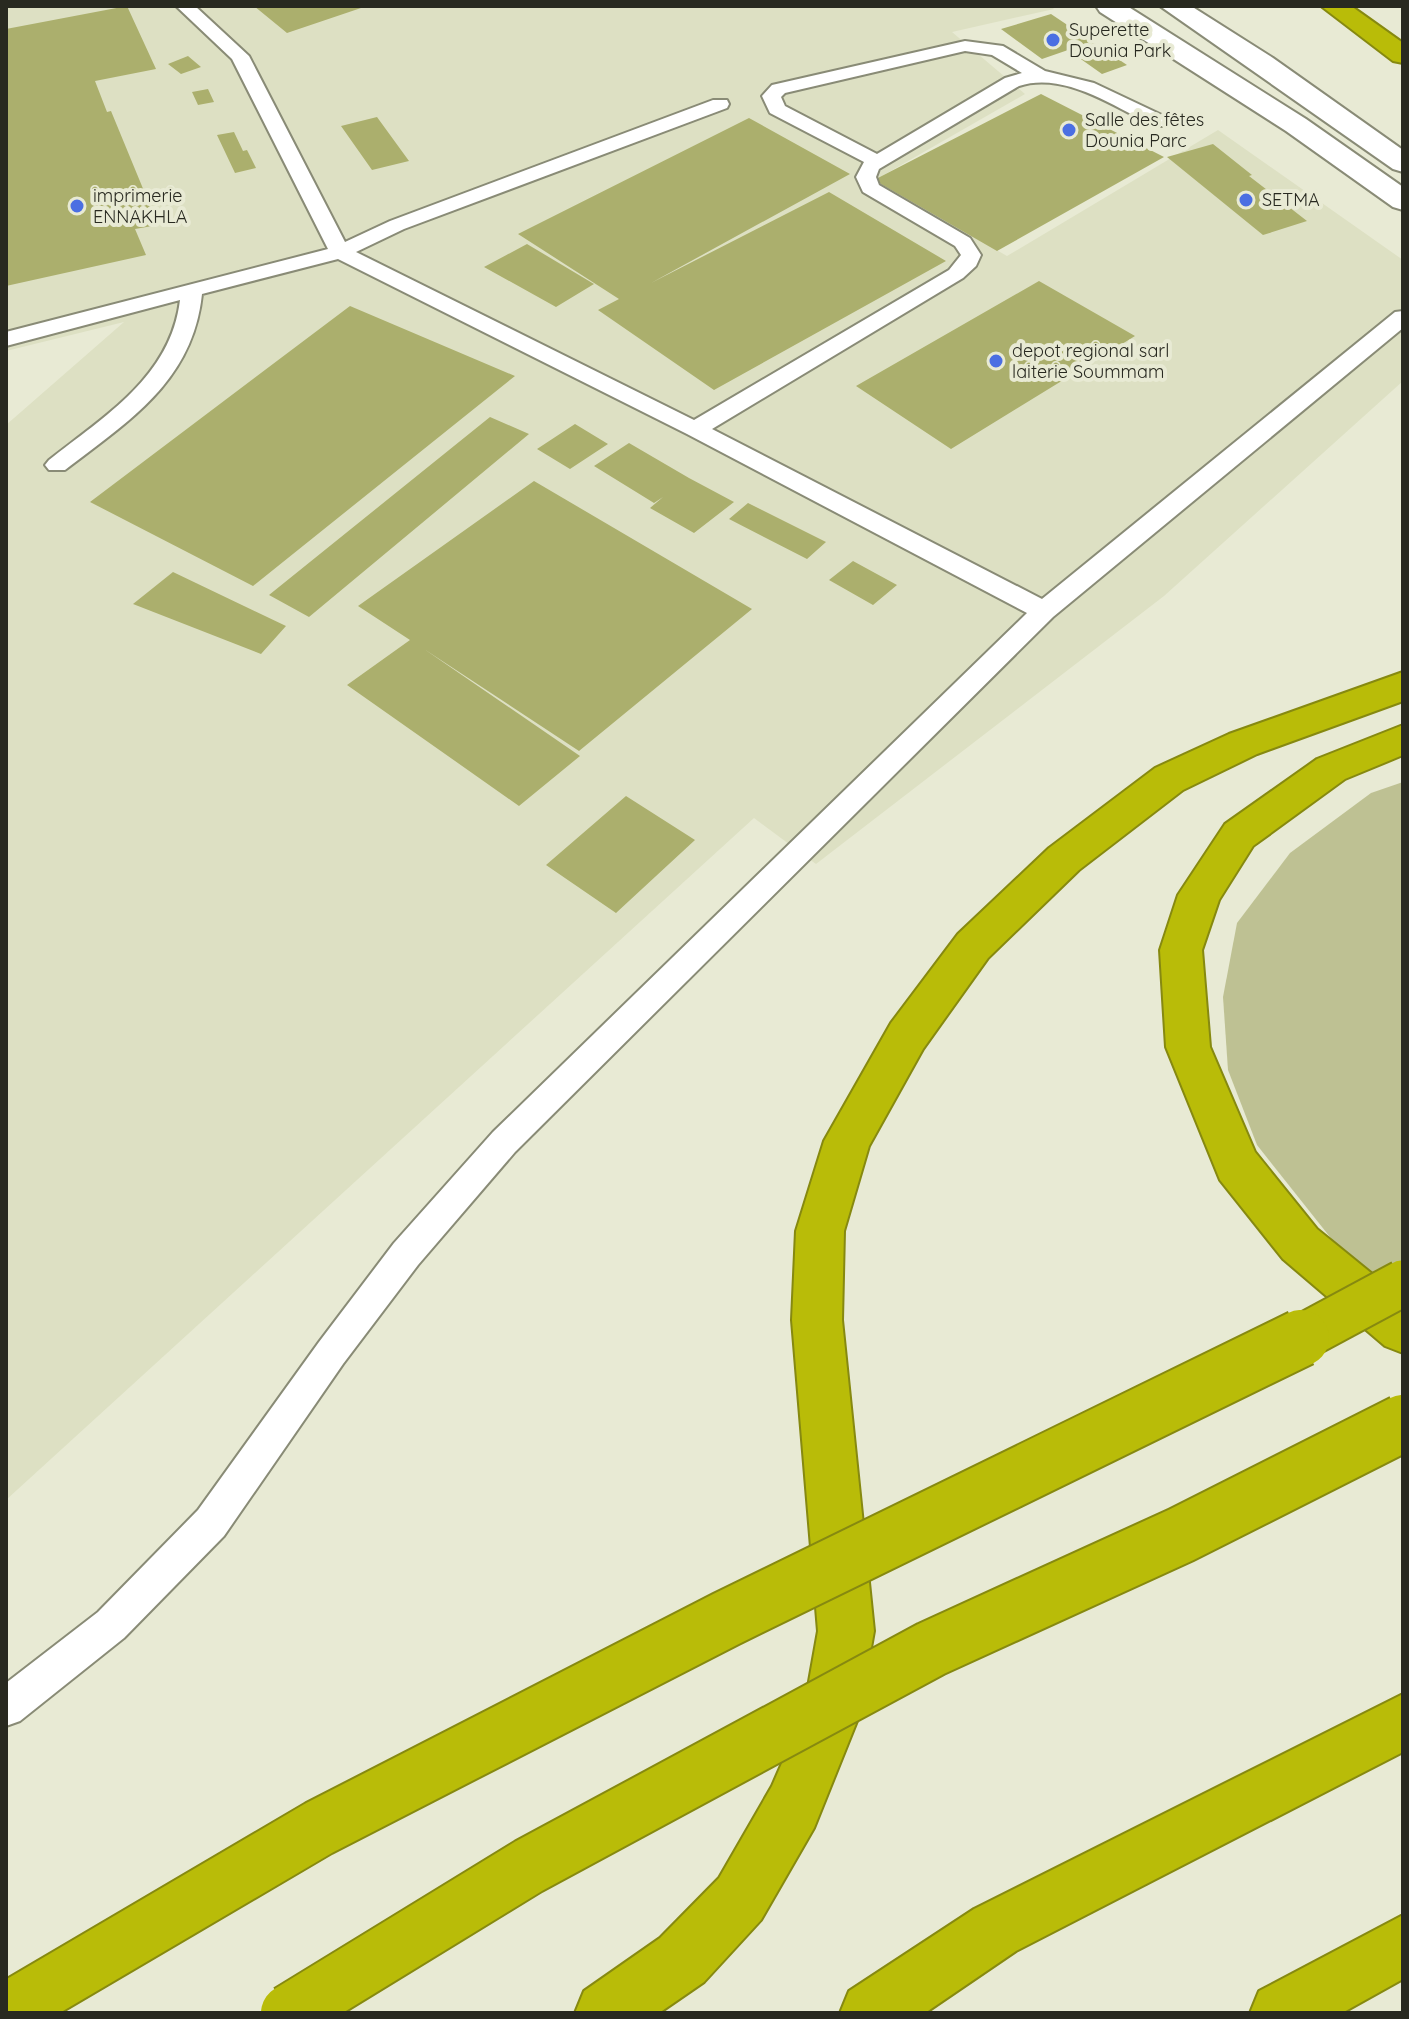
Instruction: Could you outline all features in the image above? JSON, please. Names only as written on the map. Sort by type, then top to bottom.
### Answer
[{"type":"highway","points":[[1334,6],[1403,55]]},
{"type":"highway","points":[[606,2013],[682,1960],[740,1899],[793,1807],[831,1716],[846,1631],[817,1320],[820,1231],[847,1141],[907,1036],[973,946],[1064,859],[1169,779],[1243,744],[1403,686]]},
{"type":"highway","points":[[1403,739],[1331,769],[1239,835],[1199,895],[1181,950],[1188,1047],[1237,1165],[1300,1244],[1403,1330]]},
{"type":"highway","points":[[6,2012],[333,1821],[726,1619],[1300,1339],[1403,1283]]},
{"type":"highway","points":[[289,2013],[529,1866],[917,1657],[1181,1535],[1403,1423]]},
{"type":"highway","points":[[871,2013],[995,1930],[1403,1722]]},
{"type":"highway","points":[[1281,2013],[1403,1945]]},
{"type":"main road","points":[[1109,6],[1296,125],[1403,201]]},
{"type":"main road","points":[[1173,6],[1276,73],[1403,163]]},
{"type":"lane","points":[[185,6],[240,56],[340,252],[695,429],[1044,611]]},
{"type":"lane","points":[[878,162],[777,109],[771,96],[779,89],[965,46],[997,50],[1039,75]]},
{"type":"lane","points":[[695,429],[956,274],[969,262],[971,255],[963,242],[870,188],[866,182],[867,171],[878,162],[1019,78],[1039,75],[1061,78],[1161,122]]},
{"type":"lane","points":[[6,339],[340,252],[397,225],[720,104]]},
{"type":"lane","points":[[57,465],[139,399],[171,365],[186,337],[192,292]]},
{"type":"lane","points":[[6,1707],[111,1625],[211,1523],[289,1410],[406,1254],[504,1142],[1044,611],[1403,317]]},
{"type":"shaded area","points":[[6,6],[1051,6],[1054,9],[952,32],[1025,94],[875,180],[1007,256],[1218,130],[1403,260],[1403,381],[1164,596],[816,864],[754,818],[6,1500],[6,425],[124,322],[6,351]]},
{"type":"shaded area","points":[[1403,782],[1403,1302],[1353,1266],[1257,1145],[1228,1070],[1223,997],[1237,923],[1290,853],[1371,793]]},
{"type":"building","points":[[127,6],[156,69],[95,81],[107,112],[111,111],[158,225],[135,229],[146,255],[6,286],[6,29]]},
{"type":"building","points":[[254,6],[358,6],[361,8],[287,33]]},
{"type":"building","name":"Superette Dounia Park","points":[[1051,14],[1127,65],[1102,74],[1068,50],[1042,59],[1001,29]]},
{"type":"building","points":[[188,56],[201,67],[181,74],[168,64]]},
{"type":"building","points":[[208,89],[214,102],[198,105],[192,92]]},
{"type":"building","points":[[1041,94],[1164,157],[997,251],[874,180]]},
{"type":"building","points":[[377,117],[409,161],[372,170],[341,126]]},
{"type":"building","points":[[749,118],[850,174],[651,283],[829,192],[946,261],[714,390],[598,310],[619,299],[518,234]]},
{"type":"building","points":[[234,132],[256,168],[235,173],[217,135]]},
{"type":"building","points":[[1213,144],[1307,221],[1263,235],[1167,157]]},
{"type":"building","points":[[527,244],[594,284],[556,307],[484,267]]},
{"type":"building","name":"depot regional sarl laiterie Soummam","points":[[1039,281],[1135,336],[951,449],[856,386]]},
{"type":"building","points":[[350,306],[515,376],[253,586],[90,502]]},
{"type":"building","points":[[490,417],[529,434],[309,617],[269,595]]},
{"type":"building","points":[[575,424],[608,444],[570,469],[537,449]]},
{"type":"building","points":[[629,443],[734,502],[694,533],[650,508],[663,497],[654,503],[594,466]]},
{"type":"building","points":[[534,481],[752,609],[579,751],[424,649],[580,756],[519,806],[347,685],[410,640],[358,606]]},
{"type":"building","points":[[748,503],[826,542],[807,559],[729,519]]},
{"type":"building","points":[[853,561],[897,585],[873,605],[829,580]]},
{"type":"building","points":[[173,572],[286,626],[261,654],[133,604]]},
{"type":"building","points":[[626,796],[695,840],[616,913],[546,865]]},
{"type":"place","name":"Superette Dounia Park","points":[[1053,40]]},
{"type":"place","name":"Salle des fêtes Dounia Parc","points":[[1069,130]]},
{"type":"place","name":"SETMA","points":[[1246,200]]},
{"type":"place","name":"imprimerie ENNAKHLA","points":[[77,206]]},
{"type":"place","name":"depot regional sarl laiterie Soummam","points":[[996,361]]}]
